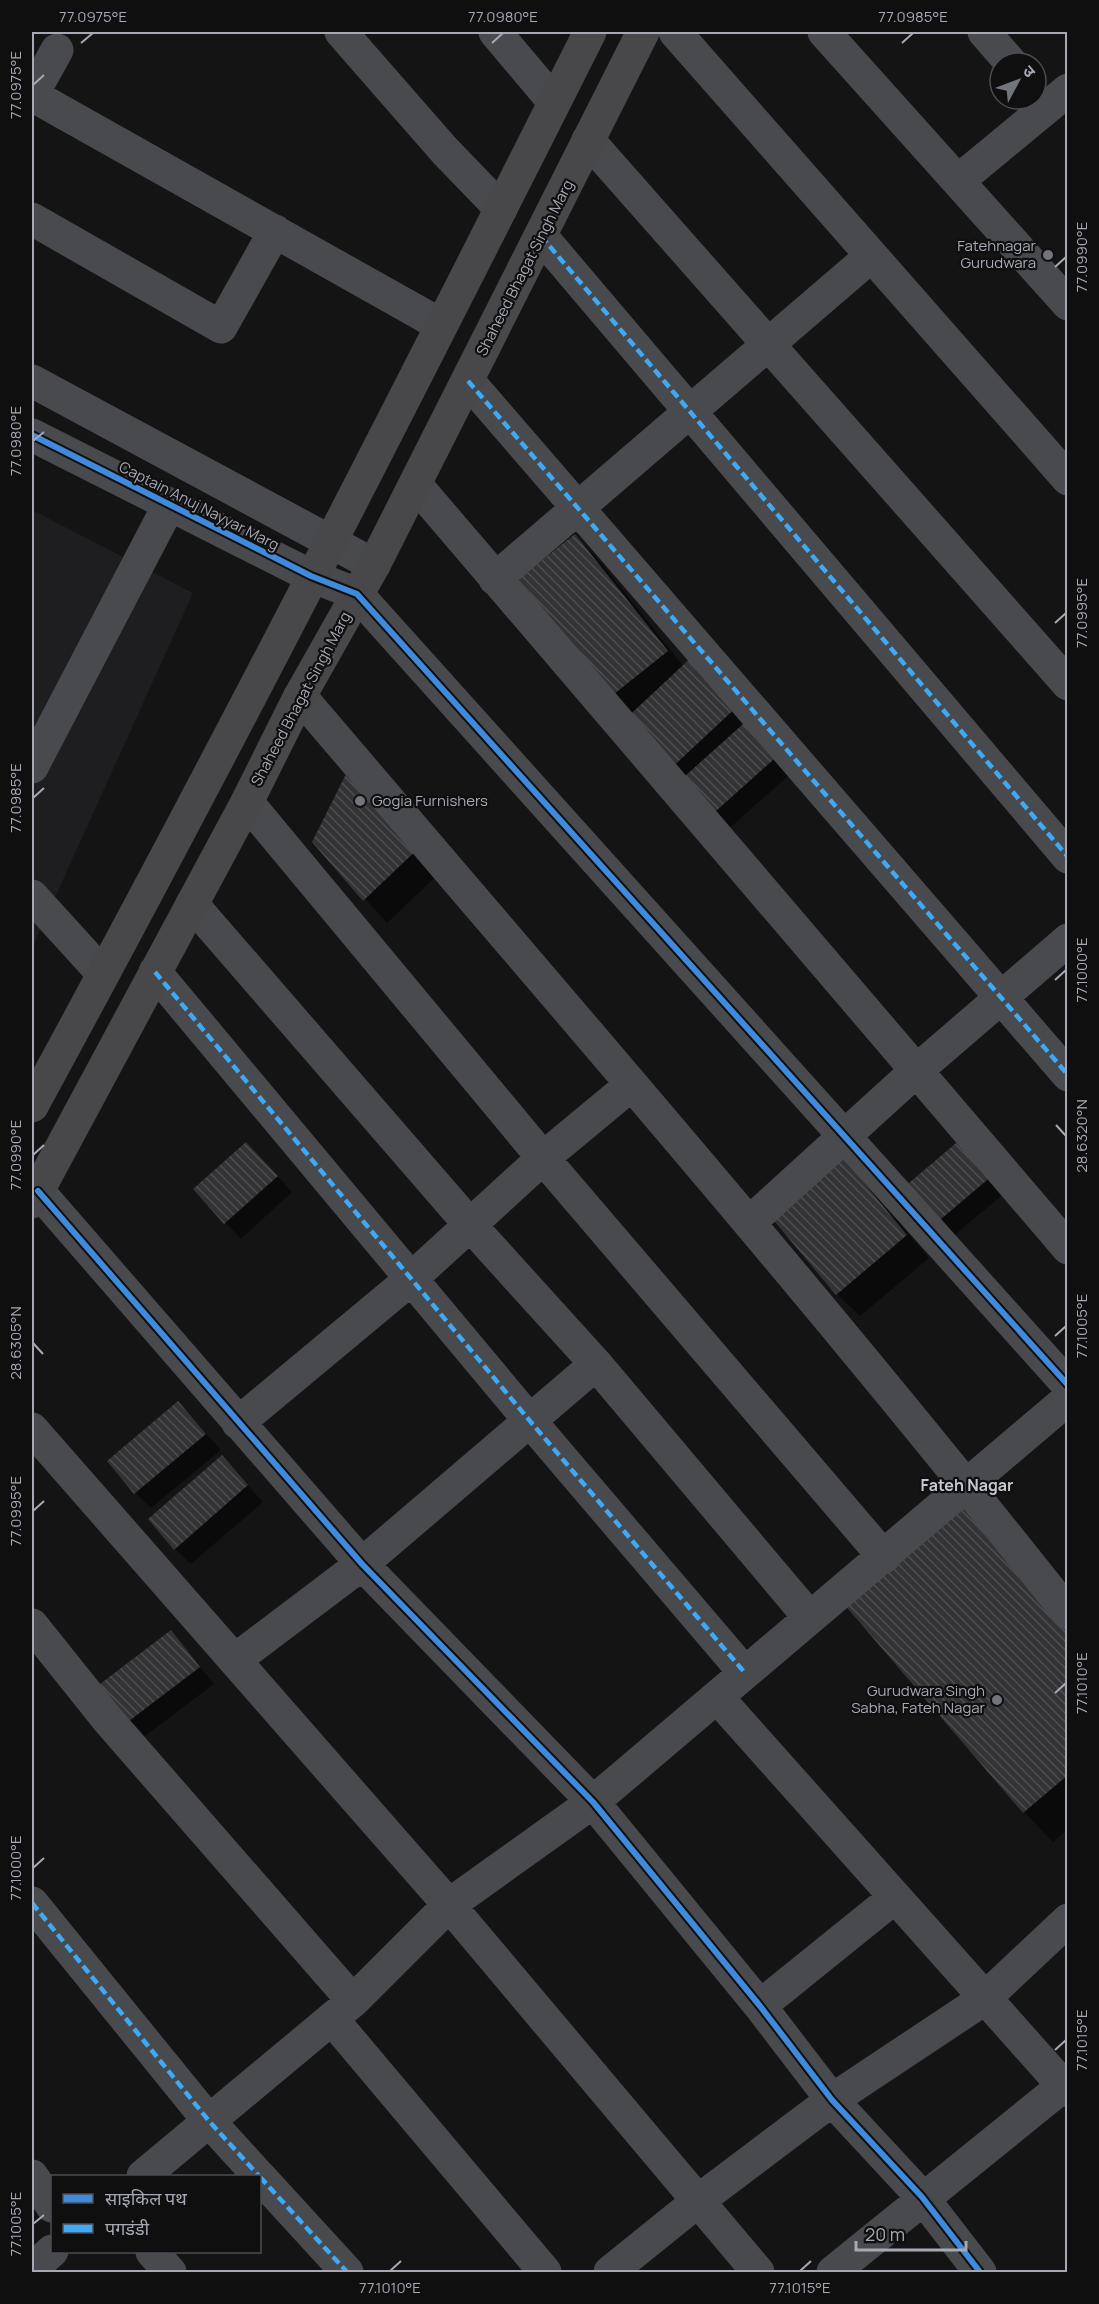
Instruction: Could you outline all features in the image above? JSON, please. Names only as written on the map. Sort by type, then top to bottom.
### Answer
[{"type":"main road","points":[[32,1106],[311,576],[590,32]]},
{"type":"main road","name":"Shaheed Bhagat Singh Marg","points":[[34,1196],[247,802],[300,696],[416,485],[643,32]]},
{"type":"street","points":[[341,32],[446,151],[501,209]]},
{"type":"street","points":[[495,32],[555,102]]},
{"type":"street","points":[[675,32],[870,257],[1068,479]]},
{"type":"street","points":[[825,32],[1068,304]]},
{"type":"street","points":[[984,32],[1001,51]]},
{"type":"street","points":[[57,50],[32,95],[441,325]]},
{"type":"street","points":[[958,181],[1055,104]]},
{"type":"street","points":[[588,141],[770,343],[1068,684]]},
{"type":"street","points":[[32,219],[221,327],[275,231]]},
{"type":"street","points":[[541,236],[1068,857]]},
{"type":"street","points":[[495,579],[870,257]]},
{"type":"street","name":"Captain Anuj Nayyar Marg","points":[[32,381],[330,539],[374,565]]},
{"type":"street","points":[[468,381],[1068,1075]]},
{"type":"street","name":"Captain Anuj Nayyar Marg","points":[[32,435],[311,576],[357,594]]},
{"type":"street","points":[[416,485],[1068,1248]]},
{"type":"street","points":[[32,766],[170,505]]},
{"type":"street","points":[[357,594],[1068,1386]]},
{"type":"street","points":[[300,696],[750,1222],[967,1485],[1068,1613]]},
{"type":"street","points":[[247,802],[543,1158],[884,1557]]},
{"type":"street","points":[[32,896],[103,974]]},
{"type":"street","points":[[192,904],[471,1226],[596,1364],[810,1618]]},
{"type":"street","points":[[750,1222],[916,1071],[1068,940]]},
{"type":"street","points":[[155,972],[530,1421],[745,1673]]},
{"type":"street","points":[[238,1423],[411,1279],[543,1158],[631,1085]]},
{"type":"street","points":[[34,1196],[362,1564],[592,1802],[760,2006],[832,2100],[922,2197],[980,2272]]},
{"type":"street","points":[[235,1660],[362,1564],[596,1364]]},
{"type":"street","points":[[143,2175],[343,2010],[449,1905],[592,1802],[1068,1399]]},
{"type":"street","points":[[32,1429],[449,1905],[758,2272]]},
{"type":"street","points":[[32,1625],[343,2010],[545,2272]]},
{"type":"street","points":[[717,1697],[984,1999],[1066,2086],[922,2197],[833,2272]]},
{"type":"street","points":[[760,2006],[895,1897]]},
{"type":"street","points":[[32,1903],[208,2121],[257,2175]]},
{"type":"street","points":[[610,2272],[698,2201],[832,2100],[984,1999],[1068,1920]]},
{"type":"street","points":[[32,2176],[51,2204]]},
{"type":"street","points":[[261,2179],[347,2272]]},
{"type":"street","points":[[32,2270],[51,2252]]},
{"type":"street","points":[[153,2253],[170,2272]]},
{"type":"shaded area","points":[[32,510],[193,593],[32,948]]},
{"type":"building","points":[[575,534],[668,651],[604,702],[511,585]]},
{"type":"building","points":[[696,653],[742,702],[666,773],[620,724]]},
{"type":"building","points":[[752,716],[783,751],[706,820],[675,785]]},
{"type":"building","name":"Gogia Furnishers","points":[[353,760],[424,843],[363,901],[312,842]]},
{"type":"building","points":[[962,1138],[993,1175],[934,1225],[903,1188]]},
{"type":"building","points":[[246,1142],[278,1176],[224,1224],[193,1189]]},
{"type":"building","points":[[842,1156],[907,1235],[836,1295],[770,1216]]},
{"type":"building","points":[[178,1401],[206,1434],[134,1494],[107,1461]]},
{"type":"building","points":[[222,1455],[248,1485],[174,1550],[148,1519]]},
{"type":"building","name":"Gurudwara Singh Sabha, Fateh Nagar","points":[[967,1498],[1068,1626],[1068,1775],[1023,1813],[843,1603]]},
{"type":"building","points":[[171,1630],[200,1667],[129,1721],[100,1684]]},
{"type":"marked path","points":[[541,236],[1068,857]]},
{"type":"marked path","points":[[468,381],[1068,1075]]},
{"type":"marked path","points":[[155,972],[530,1421],[745,1673]]},
{"type":"marked path","points":[[32,1903],[209,2121],[258,2175]]},
{"type":"marked path","points":[[261,2178],[347,2272]]},
{"type":"cycle path","points":[[32,435],[311,576],[357,594],[1068,1385]]},
{"type":"cycle path","points":[[38,1191],[362,1564],[593,1802],[760,2006],[832,2100],[922,2197],[980,2272]]},
{"type":"place","name":"Fatehnagar Gurudwara","points":[[1048,255]]},
{"type":"place","name":"Gogia Furnishers","points":[[360,801]]},
{"type":"place","name":"Gurudwara Singh Sabha, Fateh Nagar","points":[[997,1700]]},
{"type":"district","name":"Fateh Nagar","points":[[967,1485]]}]
